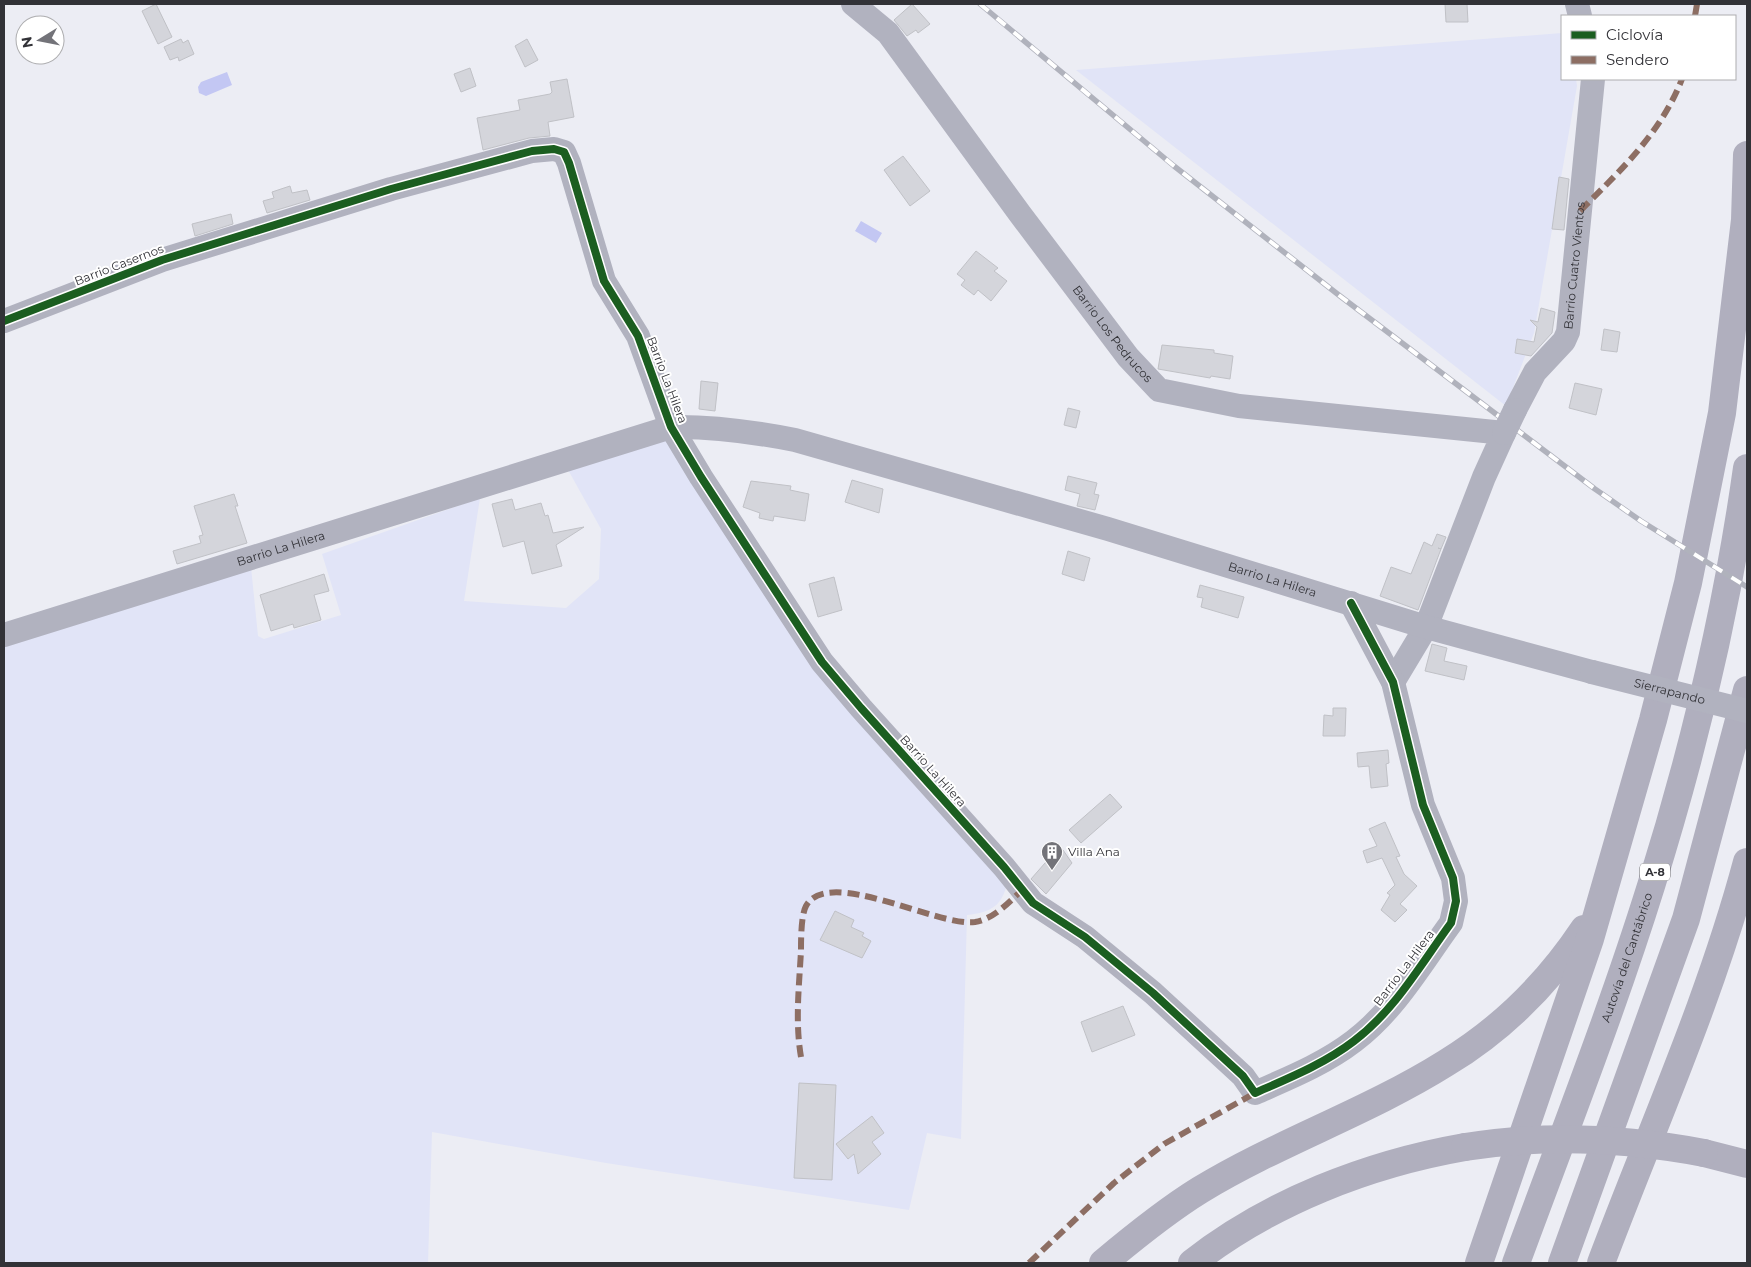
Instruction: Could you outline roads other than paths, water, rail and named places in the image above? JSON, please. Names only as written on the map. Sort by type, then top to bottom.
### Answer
[{"type":"highway","points":[[1479,1263],[1590,939],[1653,720],[1688,583],[1722,413],[1745,220],[1747,155]]},
{"type":"highway","name":"Autovía del Cantábrico","points":[[1516,1263],[1638,926],[1674,810],[1717,641],[1747,468]]},
{"type":"highway","points":[[1562,1263],[1686,919],[1747,690]]},
{"type":"highway","points":[[1103,1263],[1161,1216],[1199,1190],[1284,1144],[1414,1082],[1448,1062],[1486,1035],[1512,1014],[1567,954],[1584,929],[1595,907],[1616,854]]},
{"type":"highway","points":[[1601,1263],[1706,992],[1747,862]]},
{"type":"highway","points":[[1192,1263],[1266,1216],[1329,1186],[1375,1168],[1465,1147],[1509,1141],[1587,1138],[1657,1145],[1704,1153],[1747,1164]]},
{"type":"street","name":"Barrio Los Pedrucos","points":[[852,4],[888,33],[1128,357],[1160,390],[1239,406],[1504,433]]},
{"type":"street","name":"Barrio Cuatro Vientos","points":[[1504,433],[1535,372],[1564,341],[1568,332],[1594,80]]},
{"type":"street","name":"Barrio La Hilera","points":[[243,236],[391,189],[532,150],[554,149],[564,152],[569,163],[604,281],[638,336],[671,427],[701,477],[822,662],[1004,867],[1033,903],[1085,937],[1153,993],[1243,1076],[1255,1093],[1328,1058],[1353,1042],[1372,1026],[1392,1004],[1451,923],[1455,913],[1456,901],[1453,878],[1423,805],[1393,682],[1351,603]]},
{"type":"street","name":"Barrio Casernos","points":[[4,321],[162,260],[243,236]]},
{"type":"street","name":"Barrio La Hilera","points":[[4,635],[671,427],[707,427],[743,430],[795,440],[1108,529],[1426,627],[1592,672]]},
{"type":"street","points":[[1393,682],[1426,627],[1484,477],[1504,433]]},
{"type":"street","name":"Sierrapando","points":[[1592,672],[1747,711]]},
{"type":"water","points":[[227,72],[232,85],[206,96],[199,93],[198,87],[201,82]]},
{"type":"water","points":[[861,221],[882,233],[876,243],[855,231]]},
{"type":"railway","points":[[980,4],[1174,166],[1340,296],[1595,489],[1641,521],[1747,587]]},
{"type":"place","name":"Villa Ana","points":[[1052,871]]}]
